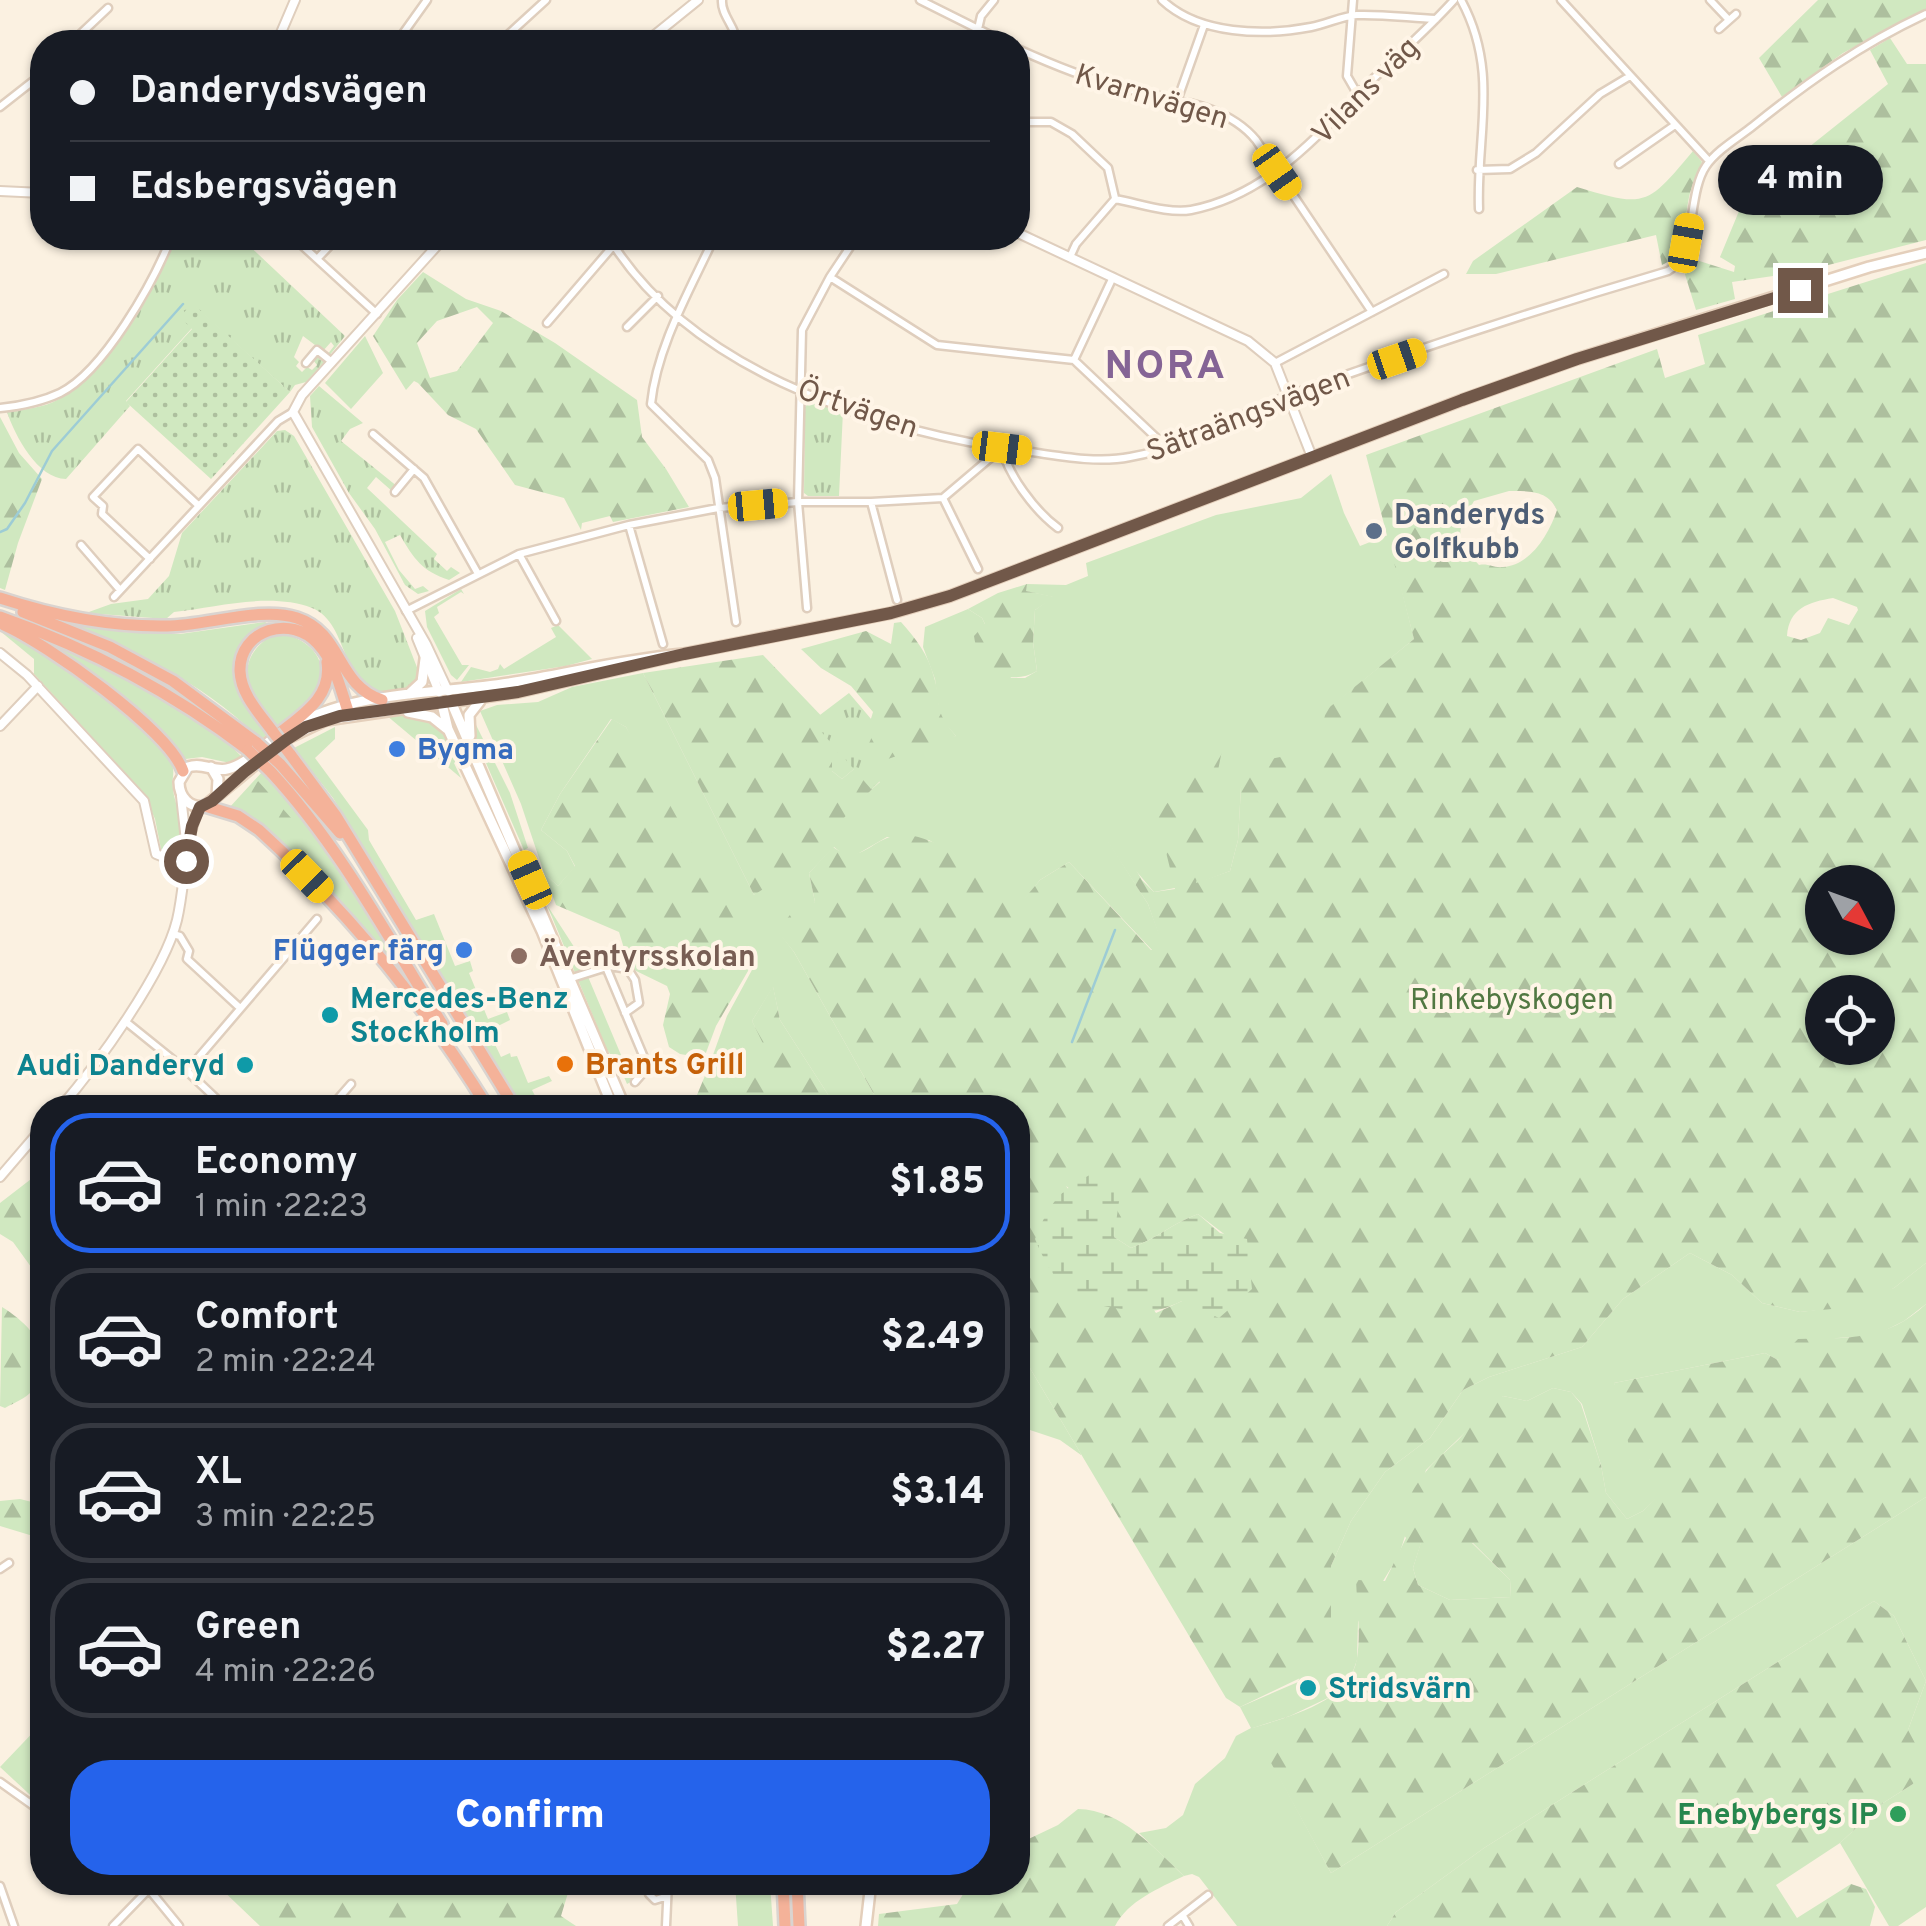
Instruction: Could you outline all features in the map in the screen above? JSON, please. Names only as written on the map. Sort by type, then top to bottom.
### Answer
[{"type":"highway","points":[[0,601],[138,626],[195,625],[284,615],[317,628],[332,644],[357,688],[381,705]]},
{"type":"highway","points":[[0,601],[110,647],[206,702],[359,856]]},
{"type":"highway","points":[[0,620],[123,668],[253,746]]},
{"type":"highway","points":[[0,620],[91,678],[173,753],[183,771]]},
{"type":"highway","points":[[351,709],[316,641],[294,628],[274,628],[249,644],[240,672],[250,702],[277,732],[336,816],[507,1095]]},
{"type":"highway","points":[[277,732],[320,696],[328,671],[325,653]]},
{"type":"highway","points":[[342,663],[351,709]]},
{"type":"highway","points":[[275,768],[344,863],[488,1095]]},
{"type":"highway","points":[[203,807],[238,816],[259,830],[374,946],[448,1043],[480,1095]]},
{"type":"highway","points":[[784,1895],[785,1926]]},
{"type":"highway","points":[[798,1895],[799,1926]]},
{"type":"main road","points":[[381,705],[407,696],[684,654],[853,622],[950,596],[1577,359],[1868,267],[1926,253]]},
{"type":"main road","points":[[351,709],[306,727],[203,807],[182,796],[178,782],[183,771],[195,764],[230,768],[277,732],[323,712],[381,705],[482,699],[684,654]]},
{"type":"main road","points":[[407,696],[420,685],[426,659]]},
{"type":"main road","points":[[443,692],[488,782],[583,1020],[609,1095]]},
{"type":"main road","points":[[472,750],[468,715],[482,699]]},
{"type":"main road","points":[[447,704],[448,730],[572,978],[583,1020],[619,1095]]},
{"type":"main road","points":[[381,705],[430,716],[448,730]]},
{"type":"main road","points":[[211,767],[218,778],[217,796]]},
{"type":"main road","points":[[476,788],[488,782]]},
{"type":"main road","points":[[866,1926],[870,1895]]},
{"type":"street","points":[[282,30],[294,0]]},
{"type":"street","points":[[406,30],[427,0]]},
{"type":"street","points":[[513,30],[546,0]]},
{"type":"street","points":[[661,30],[698,0]]},
{"type":"street","points":[[920,0],[978,30],[981,16],[994,0]]},
{"type":"street","points":[[1162,0],[1173,11],[1204,25],[1261,32],[1310,27],[1354,15],[1437,18]]},
{"type":"street","points":[[1354,0],[1348,76],[1358,94]]},
{"type":"street","points":[[1457,0],[1468,14],[1486,85],[1478,170],[1479,209]]},
{"type":"street","name":"Vilans väg","points":[[1115,199],[1180,211],[1194,209],[1240,192],[1277,172],[1457,0]]},
{"type":"street","points":[[1561,0],[1709,162],[1835,63],[1926,14]]},
{"type":"street","points":[[1710,0],[1729,20]]},
{"type":"street","points":[[721,1],[723,12],[736,30]]},
{"type":"street","points":[[85,30],[108,8]]},
{"type":"street","points":[[1719,29],[1736,14]]},
{"type":"street","points":[[1177,101],[1204,25]]},
{"type":"street","name":"Kvarnvägen","points":[[1030,53],[1077,74],[1226,114],[1237,121],[1256,140],[1372,312]]},
{"type":"street","points":[[1478,170],[1510,169],[1536,153],[1600,94],[1630,76]]},
{"type":"street","points":[[0,107],[30,83]]},
{"type":"street","points":[[1030,122],[1051,122],[1072,134],[1108,168],[1115,199],[1076,244],[1070,257]]},
{"type":"street","points":[[1619,164],[1676,125]]},
{"type":"street","name":"Sätraängsvägen","points":[[1002,448],[1126,458],[1216,430],[1289,395],[1674,268],[1684,253],[1696,190],[1709,162]]},
{"type":"street","points":[[0,191],[30,192]]},
{"type":"street","points":[[1030,239],[1248,341],[1276,363],[1312,457]]},
{"type":"street","points":[[0,408],[62,392],[87,371],[132,314],[164,250]]},
{"type":"street","points":[[307,250],[377,314]]},
{"type":"street","points":[[317,259],[326,250]]},
{"type":"street","points":[[81,546],[117,594],[278,421],[293,412],[332,362],[433,250]]},
{"type":"street","points":[[547,322],[604,250]]},
{"type":"street","name":"Örtvägen","points":[[618,250],[642,283],[712,343],[801,391],[829,404],[948,439],[1002,448]]},
{"type":"street","points":[[708,250],[678,314],[653,386],[651,404],[708,460],[715,478],[736,622]]},
{"type":"street","points":[[807,608],[798,502],[802,330],[848,250]]},
{"type":"street","points":[[1276,363],[1444,274]]},
{"type":"street","points":[[830,276],[937,344],[1074,360],[1166,447]]},
{"type":"street","points":[[1074,360],[1113,277]]},
{"type":"street","points":[[627,327],[658,296]]},
{"type":"street","points":[[306,362],[317,350],[332,362]]},
{"type":"street","points":[[293,412],[406,611],[443,692]]},
{"type":"street","points":[[374,434],[424,478],[478,572]]},
{"type":"street","points":[[406,611],[519,554],[630,525],[718,508],[943,498],[1002,448],[1005,461],[1035,504],[1058,528]]},
{"type":"street","points":[[150,559],[102,514],[103,506],[93,497],[138,449],[199,506]]},
{"type":"street","points":[[395,492],[414,469]]},
{"type":"street","points":[[943,498],[978,569]]},
{"type":"street","points":[[871,502],[896,600]]},
{"type":"street","points":[[630,525],[663,644]]},
{"type":"street","points":[[519,554],[556,621]]},
{"type":"street","points":[[406,611],[443,692]]},
{"type":"street","points":[[0,653],[38,686],[144,801],[156,854],[171,860],[186,856]]},
{"type":"street","points":[[0,726],[38,686]]},
{"type":"street","points":[[182,796],[186,856]]},
{"type":"street","points":[[69,1095],[124,1020],[173,934],[186,856],[203,807]]},
{"type":"street","points":[[187,1071],[317,920]]},
{"type":"street","points":[[173,934],[180,936],[189,951],[187,959],[240,1008]]},
{"type":"street","points":[[572,978],[606,967],[628,969],[636,980],[639,1003],[625,1013]]},
{"type":"street","points":[[606,967],[648,1067],[635,1082]]},
{"type":"street","points":[[124,1020],[212,1095]]},
{"type":"street","points":[[341,1095],[351,1084]]},
{"type":"street","points":[[0,1176],[30,1142]]},
{"type":"street","points":[[0,1569],[10,1563]]},
{"type":"street","points":[[0,1782],[30,1803]]},
{"type":"street","points":[[0,1886],[12,1926],[0,1926]]},
{"type":"street","points":[[113,1926],[139,1895]]},
{"type":"street","points":[[153,1895],[179,1926]]},
{"type":"street","points":[[666,1926],[668,1895]]},
{"type":"street","points":[[1168,1926],[1208,1896]]},
{"type":"street","points":[[1183,1916],[1189,1926]]},
{"type":"green space","points":[[1818,0],[1926,0],[1926,9],[1843,53],[1782,97],[1759,58]]},
{"type":"green space","points":[[1890,38],[1907,64],[1926,64],[1926,240],[1801,272],[1732,282],[1735,299],[1696,310],[1683,268],[1690,258],[1734,272],[1735,266],[1720,257],[1744,199],[1888,84],[1870,50]]},
{"type":"green space","points":[[1693,151],[1702,162],[1690,193],[1683,234],[1676,252],[1662,265],[1656,235],[1496,274],[1466,274],[1473,261],[1577,187],[1618,198],[1644,198],[1665,183]]},
{"type":"green space","points":[[170,250],[254,250],[345,336],[329,356],[334,346],[331,342],[323,351],[303,336],[294,357],[299,362],[296,366],[302,372],[307,367],[312,370],[317,365],[313,360],[319,355],[326,360],[306,382],[295,385],[290,392],[192,304],[192,328],[126,401],[130,406],[66,479],[46,472],[29,454],[7,412],[53,402],[78,386],[129,328]]},
{"type":"green space","name":"Rinkebyskogen","points":[[1926,263],[1926,1263],[1894,1288],[1853,1307],[1800,1312],[1762,1303],[1732,1275],[1690,1253],[1623,1299],[1582,1347],[1489,1377],[1463,1390],[1430,1438],[1385,1472],[1351,1521],[1331,1566],[1331,1634],[1319,1669],[1240,1707],[1226,1698],[1030,1368],[1030,1095],[874,1095],[794,952],[777,931],[794,910],[815,902],[809,873],[833,847],[852,854],[884,839],[905,835],[950,851],[1024,899],[1040,880],[1069,862],[1151,950],[1164,950],[1148,904],[1100,830],[1111,828],[1142,880],[1154,892],[1175,889],[1157,815],[1217,746],[1223,745],[1196,883],[1230,871],[1238,840],[1241,787],[1259,761],[1317,750],[1326,710],[1414,639],[1366,455],[1657,349],[1665,378],[1705,364],[1698,335]],"holes":[[[1509,491],[1531,492],[1549,499],[1557,510],[1544,538],[1513,565],[1479,565],[1465,548],[1460,534],[1474,501]],[[1833,598],[1857,607],[1849,625],[1828,618],[1820,633],[1801,640],[1787,636],[1792,619],[1808,604]],[[1066,1186],[1115,1223],[1114,1237],[1131,1248],[1198,1214],[1228,1237],[1182,1301],[1156,1313]]]},
{"type":"green space","points":[[423,272],[466,299],[501,311],[555,343],[637,400],[642,437],[689,507],[613,522],[610,516],[582,523],[581,530],[564,498],[515,485],[476,429],[448,415],[418,383],[414,381],[406,390],[373,336],[397,300]],"holes":[[[477,307],[493,323],[457,371],[430,378],[417,343],[437,321]]]},
{"type":"green space","points":[[192,303],[290,392],[211,479],[126,402],[192,329],[180,317]]},
{"type":"green space","points":[[365,336],[383,373],[351,409],[325,383]]},
{"type":"green space","points":[[319,386],[363,423],[350,429],[341,441],[398,487],[393,492],[376,477],[367,488],[437,554],[434,559],[447,571],[451,567],[460,573],[449,580],[432,573],[400,535],[385,542],[399,570],[415,589],[423,586],[429,591],[418,594],[405,585],[312,427],[310,396]]},
{"type":"green space","points":[[811,400],[843,411],[839,496],[804,493],[805,407]]},
{"type":"green space","points":[[0,417],[19,453],[42,479],[5,590],[0,588]]},
{"type":"green space","points":[[285,430],[294,436],[395,611],[420,675],[409,690],[379,693],[365,686],[325,617],[296,603],[244,602],[174,612],[166,619],[86,613],[111,604],[148,599],[169,576],[182,533],[277,431]]},
{"type":"green space","points":[[1331,474],[1360,546],[1388,535],[1414,639],[1327,710],[1318,750],[1241,787],[1238,840],[1230,871],[1196,884],[1154,892],[1101,830],[1148,904],[1165,950],[1152,950],[1069,862],[1040,880],[1024,900],[929,840],[887,837],[854,856],[845,856],[834,847],[809,873],[815,902],[778,931],[794,952],[874,1095],[828,1095],[780,1020],[773,987],[752,1021],[767,1050],[743,1093],[709,1066],[727,1016],[753,968],[735,962],[626,727],[611,719],[560,794],[541,830],[567,851],[575,867],[558,886],[544,873],[521,804],[480,711],[497,705],[538,702],[572,687],[643,673],[754,895],[880,782],[860,764],[842,779],[832,771],[831,750],[956,736],[940,718],[935,679],[923,647],[925,627],[968,609],[982,618],[1011,678],[1025,678],[1037,671],[1033,642],[1035,610],[1053,597],[1025,591],[1027,584],[1066,585],[1088,576],[1086,563],[1216,515],[1301,498]]},
{"type":"green space","points":[[1027,584],[1026,591],[1055,597],[1035,610],[1033,642],[1037,671],[1026,676],[1005,676],[981,658],[974,636],[985,624],[968,609],[998,593]]},
{"type":"green space","points":[[461,589],[464,594],[461,592],[437,607],[439,613],[434,617],[462,665],[469,665],[457,680],[427,627],[425,611]]},
{"type":"green space","points":[[59,620],[122,632],[180,634],[265,622],[271,625],[253,634],[236,659],[240,690],[267,734],[261,740],[192,685],[113,643]]},
{"type":"green space","points":[[901,622],[928,661],[941,713],[956,736],[879,762],[832,751],[832,771],[842,779],[860,764],[880,781],[795,868],[754,895],[643,673],[763,655],[831,726],[867,732],[873,712],[851,686],[821,668],[801,649],[866,631],[891,644],[894,623]]},
{"type":"green space","points":[[558,625],[592,659],[461,682],[471,667],[490,672],[500,664],[504,669],[556,637],[551,628]]},
{"type":"green space","points":[[0,631],[47,654],[92,685],[169,758],[182,826],[176,849],[167,854],[161,849],[144,793],[34,674],[34,659]]},
{"type":"green space","points":[[275,633],[299,639],[308,646],[316,654],[322,674],[308,701],[276,728],[258,703],[248,679],[252,655]]},
{"type":"green space","points":[[45,640],[175,704],[241,756],[230,763],[202,757],[186,759],[147,722],[43,643]]},
{"type":"green space","points":[[849,693],[877,726],[864,754],[885,773],[871,789],[812,721]]},
{"type":"green space","points":[[386,715],[422,719],[439,727],[459,758],[454,763],[461,778]]},
{"type":"green space","points":[[472,717],[510,793],[528,848],[524,850],[472,731]]},
{"type":"green space","points":[[612,719],[626,727],[743,935],[735,962],[749,966],[748,971],[716,1026],[704,1058],[680,1054],[669,1047],[663,1025],[670,994],[667,986],[630,968],[619,932],[556,905],[544,873],[558,886],[575,866],[567,851],[541,830],[560,794]]},
{"type":"green space","points":[[335,727],[335,739],[315,758],[368,830],[369,840],[416,920],[434,914],[455,966],[470,961],[473,971],[469,973],[488,1019],[507,1012],[510,1020],[496,1027],[491,1036],[501,1057],[510,1053],[511,1057],[517,1056],[528,1083],[549,1076],[552,1081],[532,1090],[535,1095],[515,1095],[333,798],[294,748]]},
{"type":"green space","points":[[262,772],[316,835],[408,977],[285,847],[229,808]]},
{"type":"green space","points":[[258,781],[300,828],[285,844],[240,800]]},
{"type":"green space","points":[[547,905],[578,953],[632,1081],[627,1084],[607,1050]]},
{"type":"green space","points":[[773,986],[780,1020],[828,1095],[697,1095],[709,1066],[743,1092],[766,1050],[752,1021]]},
{"type":"green space","points":[[1098,1171],[1121,1187],[1114,1237],[1131,1248],[1198,1214],[1220,1233],[1247,1239],[1252,1289],[1219,1318],[1182,1301],[1152,1311],[1104,1306],[1067,1289],[1035,1239],[1058,1197]]},
{"type":"green space","points":[[30,1180],[30,1265],[13,1242],[0,1234],[0,1203]]},
{"type":"green space","points":[[1690,1253],[1732,1275],[1762,1303],[1800,1312],[1824,1309],[1894,1288],[1926,1263],[1926,1304],[1874,1336],[1837,1338],[1778,1360],[1765,1353],[1614,1383],[1650,1460],[1660,1494],[1643,1511],[1627,1519],[1606,1493],[1582,1404],[1571,1392],[1553,1388],[1527,1401],[1503,1396],[1426,1470],[1399,1555],[1358,1622],[1357,1660],[1352,1674],[1332,1696],[1253,1728],[1331,1873],[1926,1497],[1926,1681],[1894,1616],[1874,1601],[1484,1848],[1396,1912],[1387,1926],[1237,1926],[1199,1877],[1184,1876],[1139,1833],[1166,1828],[1183,1815],[1195,1784],[1225,1758],[1236,1736],[1251,1728],[1240,1707],[1298,1682],[1330,1589],[1331,1566],[1351,1521],[1385,1472],[1430,1438],[1463,1390],[1489,1377],[1582,1347],[1623,1299]]},
{"type":"green space","points":[[1926,1304],[1926,1497],[1331,1873],[1252,1728],[1315,1705],[1343,1686],[1357,1658],[1356,1580],[1385,1581],[1406,1538],[1397,1525],[1410,1496],[1428,1469],[1464,1434],[1477,1407],[1503,1396],[1527,1401],[1553,1388],[1571,1392],[1581,1404],[1606,1493],[1627,1519],[1643,1511],[1659,1494],[1645,1468],[1650,1460],[1629,1446],[1614,1383],[1765,1353],[1778,1360],[1798,1339],[1866,1335],[1911,1316]],"holes":[[[1421,1543],[1473,1543],[1510,1580],[1511,1597],[1450,1600],[1418,1585],[1413,1568]]]},
{"type":"green space","points":[[2,1307],[30,1331],[30,1393],[5,1408],[0,1406]]},
{"type":"green space","points":[[1030,1368],[1081,1455],[1060,1440],[1030,1430]]},
{"type":"green space","points":[[0,1501],[30,1502],[30,1535],[0,1526]]},
{"type":"green space","points":[[1421,1542],[1472,1543],[1510,1580],[1511,1597],[1450,1600],[1418,1585],[1413,1568]]},
{"type":"green space","points":[[1874,1601],[1894,1616],[1926,1681],[1908,1730],[1924,1760],[1913,1784],[1883,1803],[1840,1843],[1776,1885],[1797,1918],[1851,1884],[1866,1889],[1875,1907],[1870,1926],[1387,1926],[1396,1912],[1484,1848]]},
{"type":"green space","name":"Enebybergs IP","points":[[1926,1681],[1926,1907],[1898,1926],[1889,1926],[1840,1843],[1883,1803],[1913,1784],[1908,1730]]},
{"type":"green space","points":[[30,1736],[30,1795],[0,1767]]},
{"type":"green space","points":[[1078,1809],[1109,1816],[1149,1843],[1184,1876],[1136,1902],[1115,1926],[878,1926],[879,1914],[957,1904],[963,1895],[1030,1895],[1030,1838],[1058,1825]]},
{"type":"green space","points":[[228,1895],[567,1895],[561,1916],[576,1926],[260,1926]]},
{"type":"green space","points":[[736,1895],[771,1895],[773,1926],[738,1926]]},
{"type":"waterway","points":[[0,532],[7,529],[25,503],[52,451],[183,304]]},
{"type":"waterway","points":[[1072,1042],[1115,930]]},
{"type":"place","name":"Danderyds Golfkubb","points":[[1374,531]]},
{"type":"place","name":"Bygma","points":[[397,749]]},
{"type":"place","name":"Flügger färg","points":[[464,950]]},
{"type":"place","name":"Äventyrsskolan","points":[[519,956]]},
{"type":"place","name":"Mercedes-Benz Stockholm","points":[[330,1015]]},
{"type":"place","name":"Brants Grill","points":[[565,1064]]},
{"type":"place","name":"Audi Danderyd","points":[[245,1065]]},
{"type":"place","name":"Stridsvärn","points":[[1308,1688]]},
{"type":"place","name":"Enebybergs IP","points":[[1898,1814]]},
{"type":"district","name":"NORA","points":[[1166,364]]},
{"type":"route","points":[[186,861],[200,807],[306,727],[349,714],[452,703],[548,686],[891,613],[950,596],[1462,400],[1577,359],[1800,290]]}]
